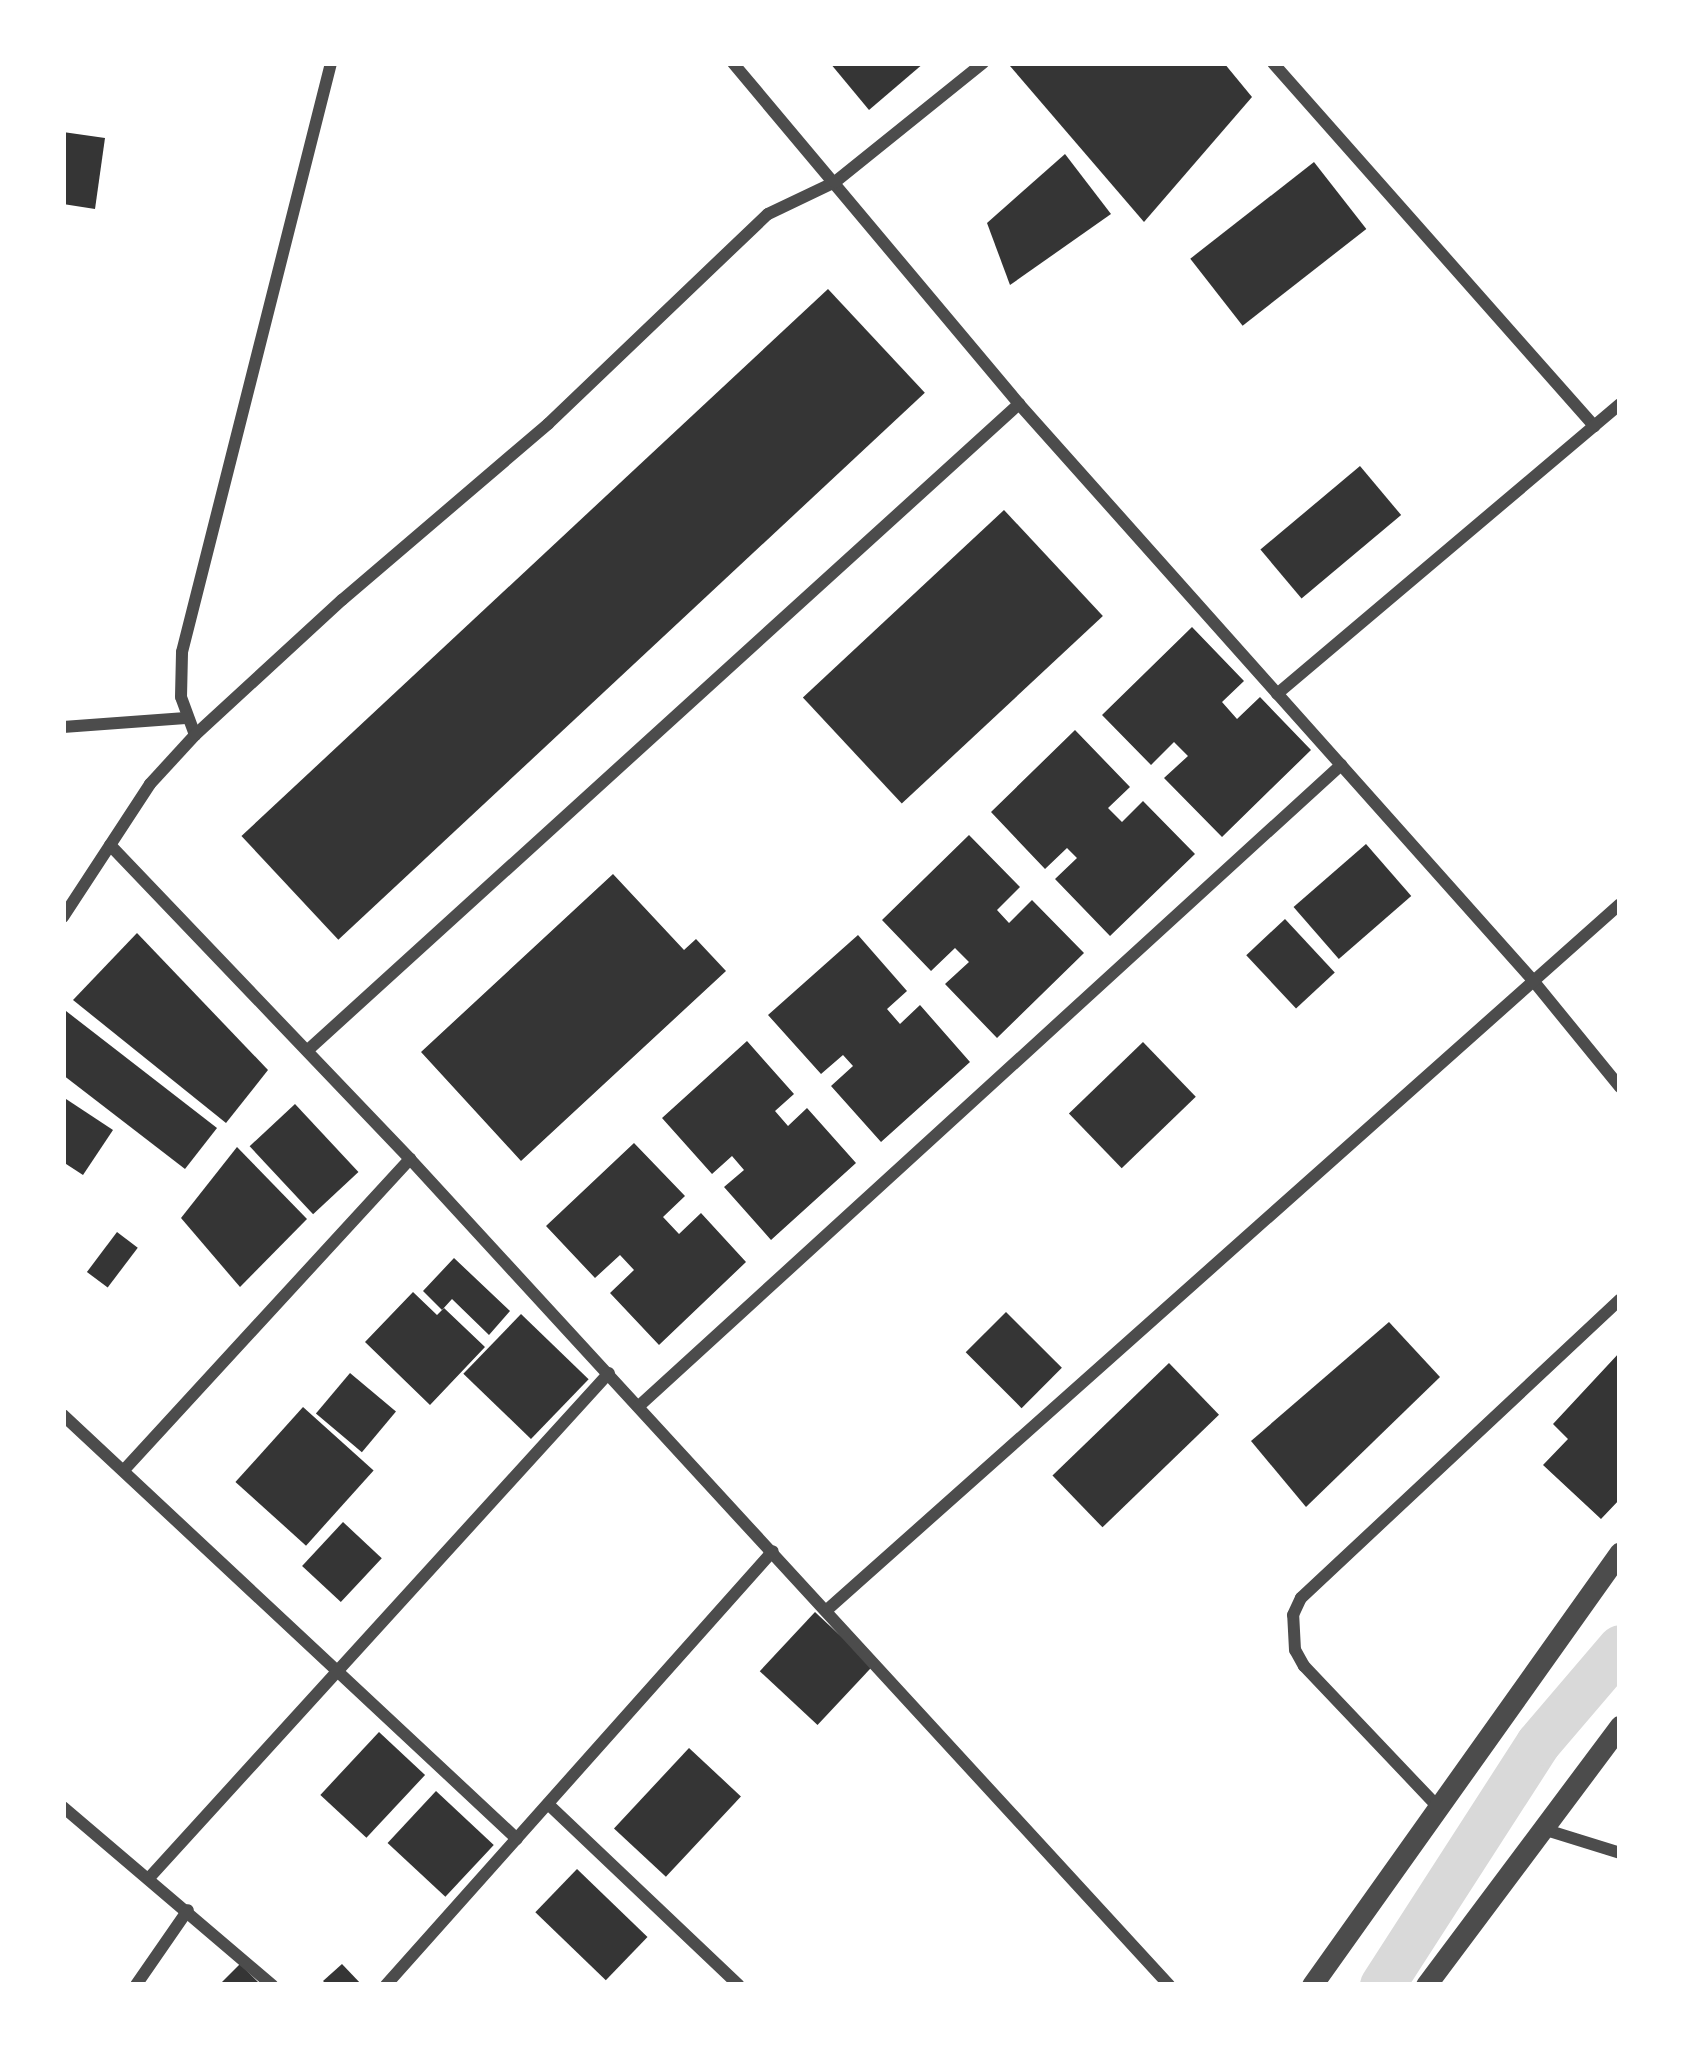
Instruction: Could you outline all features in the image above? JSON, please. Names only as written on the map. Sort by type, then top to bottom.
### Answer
[{"type":"street","points":[[195,735],[186,718],[179,674],[182,652],[331,63]]},
{"type":"street","points":[[733,63],[1019,404],[1531,978],[1620,1087]]},
{"type":"street","points":[[63,917],[150,784],[195,735],[342,600],[548,424],[768,214],[835,182],[983,63]]},
{"type":"street","points":[[1273,63],[1594,426]]},
{"type":"street","points":[[308,1050],[1019,404]]},
{"type":"street","points":[[1277,694],[1620,404]]},
{"type":"street","points":[[63,727],[186,718]]},
{"type":"street","points":[[639,1406],[1341,765]]},
{"type":"street","points":[[110,845],[609,1373],[1161,1982]]},
{"type":"street","points":[[828,1610],[1531,978],[1620,904]]},
{"type":"street","points":[[124,1470],[410,1159]]},
{"type":"street","points":[[1438,1807],[1304,1666],[1295,1650],[1293,1615],[1301,1598],[1620,1300]]},
{"type":"street","points":[[149,1878],[609,1373]]},
{"type":"street","points":[[63,1415],[517,1839]]},
{"type":"street","points":[[386,1985],[773,1551]]},
{"type":"street","points":[[1312,1985],[1620,1552]]},
{"type":"street","points":[[1426,1985],[1620,1726]]},
{"type":"street","points":[[548,1804],[739,1985]]},
{"type":"street","points":[[63,1807],[272,1985]]},
{"type":"street","points":[[1543,1829],[1620,1852]]},
{"type":"street","points":[[136,1985],[188,1910]]},
{"type":"building","points":[[830,63],[924,63],[869,110]]},
{"type":"building","points":[[1224,63],[1252,97],[1144,222],[1010,66]]},
{"type":"building","points":[[63,132],[105,138],[95,209],[63,204]]},
{"type":"building","points":[[1065,154],[1111,214],[1010,285],[987,223]]},
{"type":"building","points":[[1314,162],[1366,229],[1243,326],[1190,259]]},
{"type":"building","points":[[828,289],[925,393],[338,940],[241,836]]},
{"type":"building","points":[[1360,466],[1401,515],[1302,599],[1260,550]]},
{"type":"building","points":[[1004,510],[1103,616],[902,804],[803,698]]},
{"type":"building","points":[[1192,627],[1244,681],[1222,702],[1237,719],[1260,697],[1311,750],[1222,837],[1164,778],[1188,756],[1174,742],[1151,765],[1102,715]]},
{"type":"building","points":[[1075,730],[1130,787],[1108,808],[1122,822],[1143,801],[1195,854],[1110,936],[1055,879],[1077,858],[1067,848],[1045,869],[991,812]]},
{"type":"building","points":[[969,835],[1020,887],[997,910],[1009,923],[1032,900],[1084,953],[997,1038],[945,984],[969,962],[955,948],[931,971],[882,920]]},
{"type":"building","points":[[1366,844],[1411,896],[1339,959],[1294,907]]},
{"type":"building","points":[[613,874],[684,950],[696,939],[726,971],[521,1161],[421,1052]]},
{"type":"building","points":[[1285,919],[1335,972],[1296,1009],[1246,955]]},
{"type":"building","points":[[137,933],[268,1070],[226,1123],[73,1000]]},
{"type":"building","points":[[858,935],[907,991],[887,1009],[900,1024],[920,1005],[970,1062],[881,1142],[831,1086],[853,1066],[843,1055],[821,1074],[768,1015]]},
{"type":"building","points":[[66,1011],[217,1128],[185,1169],[63,1075]]},
{"type":"building","points":[[747,1041],[794,1094],[775,1111],[788,1126],[807,1108],[856,1163],[771,1240],[724,1187],[744,1170],[732,1156],[712,1174],[662,1118]]},
{"type":"building","points":[[1143,1042],[1196,1097],[1122,1168],[1069,1114]]},
{"type":"building","points":[[63,1097],[113,1130],[83,1175],[63,1162]]},
{"type":"building","points":[[295,1104],[358,1172],[313,1214],[250,1146]]},
{"type":"building","points":[[634,1143],[685,1196],[663,1217],[679,1234],[701,1213],[746,1262],[659,1345],[610,1293],[634,1270],[620,1255],[595,1278],[546,1226]]},
{"type":"building","points":[[237,1147],[307,1219],[240,1287],[181,1218]]},
{"type":"building","points":[[117,1232],[138,1248],[108,1288],[87,1272]]},
{"type":"building","points":[[454,1258],[510,1311],[489,1335],[452,1299],[442,1310],[423,1291]]},
{"type":"building","points":[[413,1292],[437,1315],[444,1308],[485,1347],[430,1405],[365,1342]]},
{"type":"building","points":[[1006,1312],[1062,1368],[1022,1408],[966,1352]]},
{"type":"building","points":[[521,1314],[589,1379],[531,1439],[463,1374]]},
{"type":"building","points":[[1389,1322],[1440,1377],[1306,1507],[1251,1441]]},
{"type":"building","points":[[1620,1352],[1620,1499],[1601,1519],[1543,1465],[1568,1439],[1553,1424]]},
{"type":"building","points":[[1169,1363],[1219,1415],[1102,1527],[1052,1476]]},
{"type":"building","points":[[350,1373],[396,1412],[362,1452],[316,1414]]},
{"type":"building","points":[[303,1407],[374,1471],[306,1546],[235,1482]]},
{"type":"building","points":[[343,1522],[382,1558],[341,1602],[302,1566]]},
{"type":"building","points":[[815,1612],[873,1666],[818,1725],[760,1671]]},
{"type":"building","points":[[379,1732],[425,1775],[366,1838],[320,1795]]},
{"type":"building","points":[[689,1748],[741,1796],[666,1877],[614,1828]]},
{"type":"building","points":[[436,1791],[494,1845],[445,1897],[388,1843]]},
{"type":"building","points":[[577,1869],[647,1937],[606,1980],[535,1912]]},
{"type":"building","points":[[240,1964],[261,1985],[219,1985]]},
{"type":"building","points":[[342,1964],[362,1985],[323,1981]]},
{"type":"waterway","points":[[1382,1985],[1538,1743],[1620,1647]]}]
